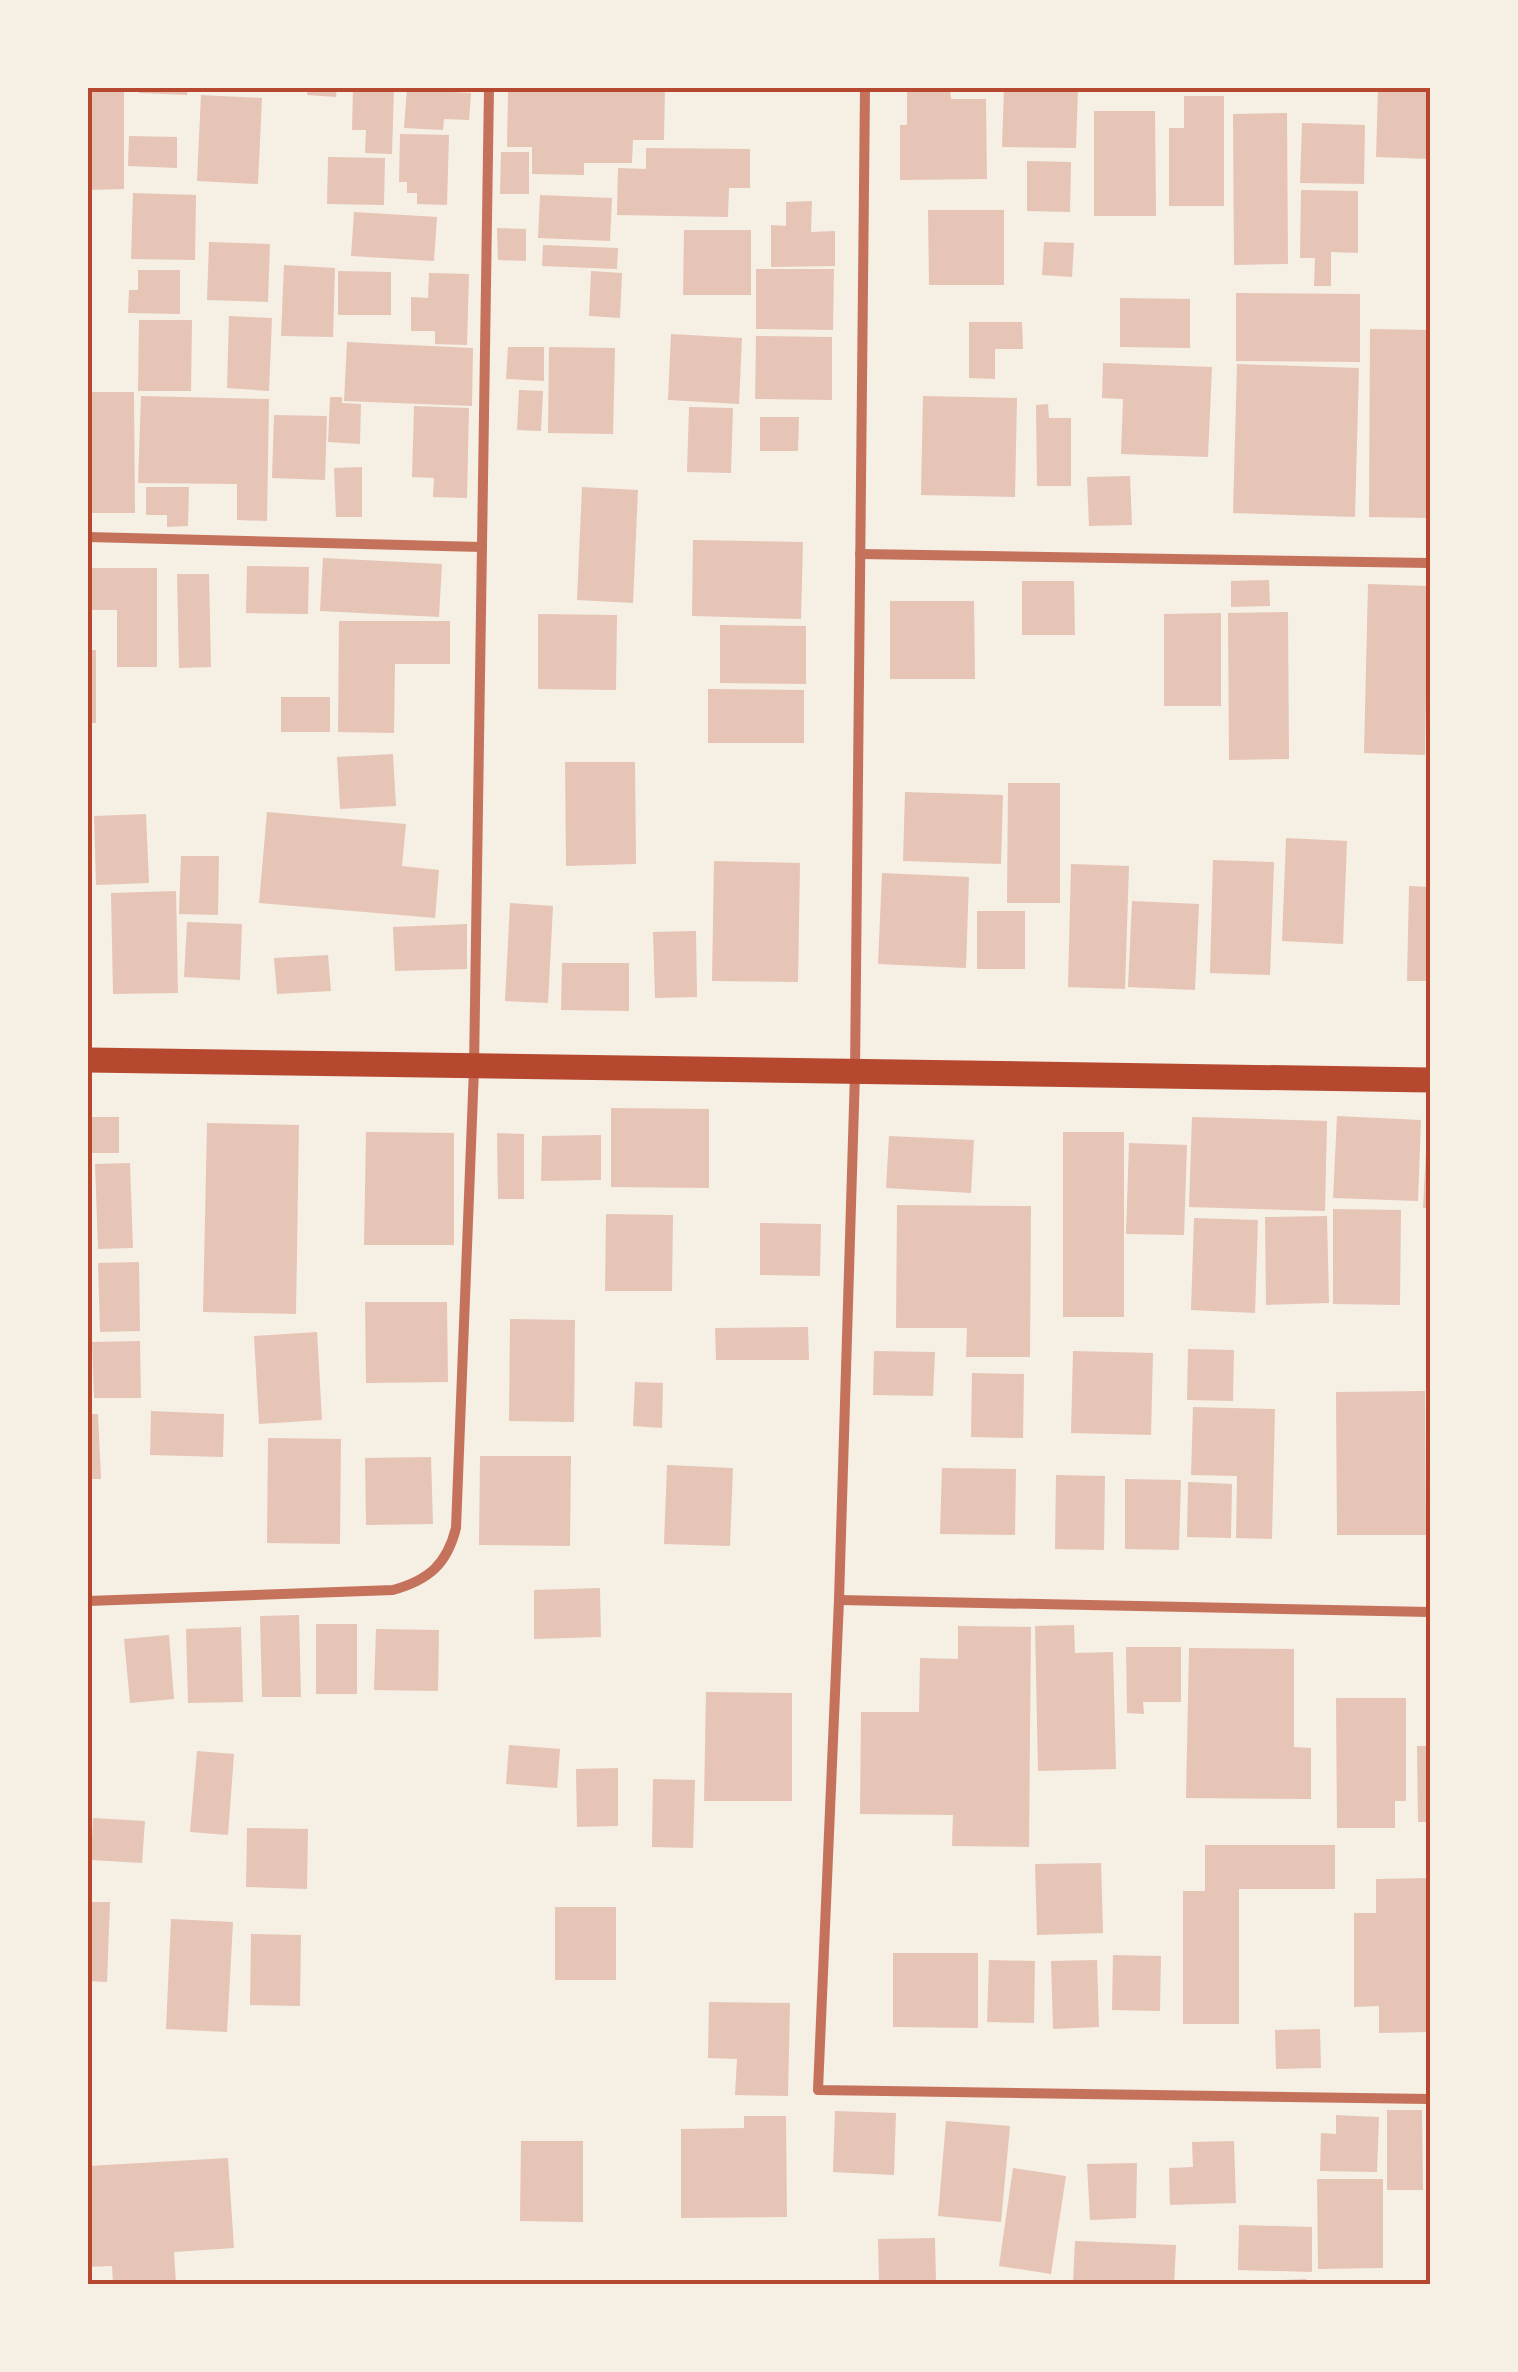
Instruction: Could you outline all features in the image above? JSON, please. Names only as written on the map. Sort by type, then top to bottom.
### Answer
[{"type":"main road","points":[[88,1060],[1430,1080]]},
{"type":"street","points":[[88,1602],[393,1590],[425,1578],[444,1560],[456,1528],[474,1068],[489,88]]},
{"type":"street","points":[[865,88],[855,1073],[839,1600],[818,2090],[1430,2099]]},
{"type":"street","points":[[88,537],[482,547]]},
{"type":"street","points":[[860,554],[1430,563]]},
{"type":"street","points":[[839,1600],[1430,1612]]},
{"type":"building","points":[[88,88],[124,88],[124,189],[88,190]]},
{"type":"building","points":[[139,88],[188,88],[187,95],[139,93]]},
{"type":"building","points":[[308,88],[337,88],[336,97],[307,95]]},
{"type":"building","points":[[353,88],[394,88],[392,154],[365,153],[366,130],[352,130]]},
{"type":"building","points":[[407,88],[453,88],[453,92],[471,93],[469,120],[444,119],[443,130],[404,128]]},
{"type":"building","points":[[665,88],[664,140],[633,140],[632,163],[584,163],[584,175],[532,174],[532,147],[507,147],[508,91]]},
{"type":"building","points":[[907,88],[950,88],[951,99],[986,99],[987,179],[900,180],[900,125],[907,125]]},
{"type":"building","points":[[1004,88],[1078,88],[1076,148],[1002,147]]},
{"type":"building","points":[[1378,88],[1430,88],[1430,159],[1376,157]]},
{"type":"building","points":[[201,95],[262,98],[258,184],[197,181]]},
{"type":"building","points":[[1184,96],[1224,96],[1224,206],[1169,206],[1169,128],[1184,128]]},
{"type":"building","points":[[1094,111],[1155,111],[1156,216],[1094,216]]},
{"type":"building","points":[[1287,113],[1288,264],[1234,265],[1233,114]]},
{"type":"building","points":[[1302,123],[1365,125],[1364,184],[1300,183]]},
{"type":"building","points":[[400,134],[449,135],[447,205],[417,204],[417,193],[407,193],[407,182],[399,182]]},
{"type":"building","points":[[129,136],[177,137],[177,168],[128,166]]},
{"type":"building","points":[[646,148],[750,149],[750,188],[729,188],[728,217],[617,215],[618,168],[646,169]]},
{"type":"building","points":[[501,152],[529,152],[529,194],[500,194]]},
{"type":"building","points":[[328,157],[385,158],[384,205],[327,204]]},
{"type":"building","points":[[1027,161],[1071,162],[1070,212],[1027,211]]},
{"type":"building","points":[[1301,190],[1358,191],[1358,253],[1331,252],[1331,286],[1314,286],[1315,258],[1300,258]]},
{"type":"building","points":[[133,193],[196,195],[195,260],[131,259]]},
{"type":"building","points":[[540,195],[612,198],[610,241],[538,238]]},
{"type":"building","points":[[812,201],[811,232],[835,231],[835,266],[771,267],[771,225],[786,226],[786,202]]},
{"type":"building","points":[[928,210],[1004,210],[1004,285],[929,285]]},
{"type":"building","points":[[354,212],[437,217],[434,261],[351,256]]},
{"type":"building","points":[[497,228],[526,229],[526,261],[498,260]]},
{"type":"building","points":[[684,230],[751,230],[751,295],[683,295]]},
{"type":"building","points":[[209,242],[270,244],[268,302],[207,300]]},
{"type":"building","points":[[1044,242],[1074,243],[1072,277],[1042,275]]},
{"type":"building","points":[[543,245],[618,248],[617,269],[542,266]]},
{"type":"building","points":[[284,265],[335,268],[333,337],[281,336]]},
{"type":"building","points":[[756,269],[834,269],[833,330],[756,329]]},
{"type":"building","points":[[138,270],[180,270],[180,314],[128,313],[129,290],[138,290]]},
{"type":"building","points":[[338,271],[391,272],[391,315],[338,315]]},
{"type":"building","points":[[591,271],[622,273],[620,318],[589,316]]},
{"type":"building","points":[[429,273],[469,274],[467,345],[435,344],[435,331],[411,331],[411,297],[428,298]]},
{"type":"building","points":[[1236,293],[1360,294],[1360,362],[1236,361]]},
{"type":"building","points":[[1120,298],[1190,299],[1190,348],[1120,347]]},
{"type":"building","points":[[229,316],[272,318],[269,391],[227,388]]},
{"type":"building","points":[[139,320],[192,320],[191,391],[138,391]]},
{"type":"building","points":[[969,322],[1022,322],[1023,349],[995,349],[995,379],[969,378]]},
{"type":"building","points":[[1370,329],[1430,330],[1430,518],[1369,517]]},
{"type":"building","points":[[671,334],[742,338],[739,404],[668,400]]},
{"type":"building","points":[[756,336],[832,337],[832,400],[755,399]]},
{"type":"building","points":[[347,342],[473,348],[472,406],[344,401]]},
{"type":"building","points":[[508,347],[544,347],[544,381],[506,379]]},
{"type":"building","points":[[549,347],[615,348],[613,434],[548,433]]},
{"type":"building","points":[[1103,363],[1212,367],[1208,457],[1121,454],[1123,399],[1102,398]]},
{"type":"building","points":[[1237,364],[1359,368],[1355,517],[1233,513]]},
{"type":"building","points":[[519,390],[543,391],[541,431],[517,430]]},
{"type":"building","points":[[90,392],[134,392],[135,513],[90,513]]},
{"type":"building","points":[[141,396],[269,399],[267,521],[237,520],[237,484],[138,483]]},
{"type":"building","points":[[923,396],[1017,398],[1015,497],[921,495]]},
{"type":"building","points":[[330,397],[342,397],[342,403],[361,404],[360,444],[328,442]]},
{"type":"building","points":[[1048,404],[1049,418],[1071,418],[1071,486],[1037,486],[1036,405]]},
{"type":"building","points":[[414,406],[469,408],[467,498],[433,497],[434,478],[412,477]]},
{"type":"building","points":[[689,407],[733,408],[731,473],[687,472]]},
{"type":"building","points":[[274,415],[327,416],[325,480],[272,478]]},
{"type":"building","points":[[760,417],[799,417],[798,451],[760,451]]},
{"type":"building","points":[[362,467],[362,517],[336,517],[334,468]]},
{"type":"building","points":[[1130,476],[1132,525],[1089,526],[1087,477]]},
{"type":"building","points":[[146,487],[189,487],[188,526],[167,527],[167,515],[146,515]]},
{"type":"building","points":[[582,487],[638,490],[633,603],[577,600]]},
{"type":"building","points":[[693,540],[803,542],[801,619],[692,616]]},
{"type":"building","points":[[323,558],[442,564],[439,617],[320,611]]},
{"type":"building","points":[[247,566],[309,567],[308,614],[246,613]]},
{"type":"building","points":[[88,568],[157,568],[157,667],[117,667],[117,610],[88,610]]},
{"type":"building","points":[[177,574],[209,574],[211,667],[179,668]]},
{"type":"building","points":[[1269,580],[1270,606],[1231,607],[1231,581]]},
{"type":"building","points":[[1022,581],[1074,581],[1075,635],[1022,635]]},
{"type":"building","points":[[1368,584],[1428,586],[1425,755],[1364,753]]},
{"type":"building","points":[[890,601],[974,601],[975,679],[890,679]]},
{"type":"building","points":[[1288,612],[1289,759],[1229,760],[1228,613]]},
{"type":"building","points":[[1221,613],[1221,706],[1164,706],[1164,614]]},
{"type":"building","points":[[538,614],[617,615],[616,690],[538,689]]},
{"type":"building","points":[[339,621],[450,621],[450,664],[395,664],[394,733],[338,732]]},
{"type":"building","points":[[720,625],[806,626],[806,684],[720,683]]},
{"type":"building","points":[[88,650],[96,650],[96,723],[88,723]]},
{"type":"building","points":[[708,689],[804,690],[804,743],[708,743]]},
{"type":"building","points":[[281,697],[330,697],[330,732],[281,732]]},
{"type":"building","points":[[393,754],[396,806],[340,809],[337,757]]},
{"type":"building","points":[[565,762],[635,762],[636,864],[566,866]]},
{"type":"building","points":[[1008,783],[1060,783],[1060,903],[1007,903]]},
{"type":"building","points":[[905,792],[1003,795],[1001,864],[903,861]]},
{"type":"building","points":[[267,812],[406,824],[402,866],[439,870],[435,918],[259,903]]},
{"type":"building","points":[[146,814],[149,883],[96,885],[94,816]]},
{"type":"building","points":[[1286,838],[1347,841],[1343,944],[1282,941]]},
{"type":"building","points":[[181,856],[219,856],[218,915],[179,914]]},
{"type":"building","points":[[1213,860],[1274,862],[1270,975],[1210,973]]},
{"type":"building","points":[[714,861],[800,863],[798,982],[712,981]]},
{"type":"building","points":[[1071,864],[1129,866],[1125,989],[1068,987]]},
{"type":"building","points":[[882,873],[969,877],[966,968],[878,964]]},
{"type":"building","points":[[1409,886],[1430,887],[1430,981],[1407,981]]},
{"type":"building","points":[[176,891],[178,993],[113,994],[111,893]]},
{"type":"building","points":[[1132,901],[1199,904],[1195,990],[1128,987]]},
{"type":"building","points":[[510,903],[553,906],[548,1003],[505,1001]]},
{"type":"building","points":[[977,911],[1025,911],[1025,969],[977,969]]},
{"type":"building","points":[[187,922],[242,924],[240,980],[184,977]]},
{"type":"building","points":[[467,924],[467,969],[395,971],[393,927]]},
{"type":"building","points":[[696,931],[697,997],[655,998],[653,932]]},
{"type":"building","points":[[328,955],[331,991],[277,994],[274,958]]},
{"type":"building","points":[[562,963],[629,963],[629,1011],[561,1010]]},
{"type":"building","points":[[611,1108],[709,1109],[709,1188],[611,1187]]},
{"type":"building","points":[[1337,1116],[1421,1120],[1418,1201],[1333,1198]]},
{"type":"building","points":[[92,1117],[119,1117],[119,1153],[92,1153]]},
{"type":"building","points":[[1192,1117],[1327,1121],[1325,1211],[1189,1207]]},
{"type":"building","points":[[207,1123],[299,1125],[296,1314],[203,1312]]},
{"type":"building","points":[[1427,1131],[1430,1208],[1423,1208]]},
{"type":"building","points":[[366,1132],[454,1133],[454,1245],[364,1245]]},
{"type":"building","points":[[1063,1132],[1124,1132],[1124,1317],[1063,1317]]},
{"type":"building","points":[[497,1133],[524,1134],[524,1199],[498,1199]]},
{"type":"building","points":[[601,1135],[601,1180],[541,1181],[542,1136]]},
{"type":"building","points":[[889,1136],[974,1140],[971,1193],[886,1188]]},
{"type":"building","points":[[1129,1143],[1187,1145],[1184,1235],[1126,1234]]},
{"type":"building","points":[[130,1163],[133,1248],[98,1249],[95,1164]]},
{"type":"building","points":[[897,1205],[1031,1206],[1030,1357],[966,1357],[967,1328],[896,1328]]},
{"type":"building","points":[[1333,1209],[1401,1210],[1400,1305],[1333,1304]]},
{"type":"building","points":[[606,1214],[673,1215],[672,1291],[605,1291]]},
{"type":"building","points":[[1327,1216],[1329,1303],[1266,1305],[1265,1217]]},
{"type":"building","points":[[1194,1218],[1258,1220],[1255,1313],[1191,1310]]},
{"type":"building","points":[[760,1223],[821,1224],[820,1276],[760,1275]]},
{"type":"building","points":[[139,1262],[140,1331],[100,1332],[98,1263]]},
{"type":"building","points":[[365,1302],[447,1302],[448,1382],[366,1383]]},
{"type":"building","points":[[510,1319],[575,1320],[574,1422],[509,1421]]},
{"type":"building","points":[[808,1327],[809,1360],[716,1360],[715,1328]]},
{"type":"building","points":[[317,1332],[322,1420],[259,1424],[254,1336]]},
{"type":"building","points":[[140,1341],[141,1398],[94,1398],[92,1342]]},
{"type":"building","points":[[1188,1349],[1234,1350],[1233,1401],[1187,1400]]},
{"type":"building","points":[[874,1351],[935,1352],[933,1396],[873,1395]]},
{"type":"building","points":[[1073,1351],[1153,1353],[1151,1435],[1071,1433]]},
{"type":"building","points":[[972,1373],[1024,1374],[1023,1438],[971,1437]]},
{"type":"building","points":[[635,1382],[663,1383],[662,1428],[633,1426]]},
{"type":"building","points":[[1425,1391],[1426,1535],[1337,1535],[1336,1392]]},
{"type":"building","points":[[1193,1407],[1275,1409],[1272,1539],[1236,1538],[1237,1476],[1191,1475]]},
{"type":"building","points":[[151,1411],[224,1414],[223,1457],[150,1455]]},
{"type":"building","points":[[88,1414],[98,1414],[101,1479],[88,1479]]},
{"type":"building","points":[[268,1438],[341,1439],[340,1544],[267,1543]]},
{"type":"building","points":[[480,1456],[571,1456],[570,1546],[479,1545]]},
{"type":"building","points":[[431,1457],[433,1524],[366,1525],[365,1458]]},
{"type":"building","points":[[667,1465],[733,1468],[730,1546],[664,1544]]},
{"type":"building","points":[[942,1468],[1016,1469],[1015,1535],[940,1534]]},
{"type":"building","points":[[1056,1475],[1105,1476],[1104,1550],[1055,1549]]},
{"type":"building","points":[[1125,1479],[1181,1480],[1179,1550],[1125,1549]]},
{"type":"building","points":[[1188,1482],[1232,1484],[1231,1538],[1187,1537]]},
{"type":"building","points":[[600,1588],[601,1637],[534,1639],[534,1590]]},
{"type":"building","points":[[299,1615],[301,1697],[262,1697],[260,1616]]},
{"type":"building","points":[[316,1624],[357,1624],[357,1694],[316,1694]]},
{"type":"building","points":[[1074,1625],[1075,1653],[1113,1652],[1116,1769],[1038,1771],[1035,1626]]},
{"type":"building","points":[[958,1626],[1031,1627],[1029,1847],[952,1846],[953,1815],[860,1814],[861,1712],[919,1712],[920,1658],[958,1659]]},
{"type":"building","points":[[241,1627],[243,1702],[188,1703],[186,1629]]},
{"type":"building","points":[[376,1629],[439,1630],[438,1691],[374,1690]]},
{"type":"building","points":[[169,1635],[174,1699],[130,1703],[124,1639]]},
{"type":"building","points":[[1126,1647],[1181,1647],[1181,1702],[1143,1702],[1144,1714],[1127,1713]]},
{"type":"building","points":[[1189,1648],[1294,1649],[1294,1747],[1311,1748],[1311,1799],[1186,1798]]},
{"type":"building","points":[[706,1692],[792,1693],[792,1801],[704,1801]]},
{"type":"building","points":[[1336,1698],[1406,1698],[1406,1801],[1395,1801],[1395,1828],[1337,1828]]},
{"type":"building","points":[[509,1745],[560,1749],[557,1788],[506,1784]]},
{"type":"building","points":[[1417,1746],[1430,1746],[1430,1822],[1418,1822]]},
{"type":"building","points":[[197,1751],[234,1754],[228,1835],[190,1832]]},
{"type":"building","points":[[618,1768],[618,1826],[577,1827],[576,1769]]},
{"type":"building","points":[[653,1779],[695,1780],[693,1848],[652,1847]]},
{"type":"building","points":[[93,1818],[145,1821],[142,1863],[91,1860]]},
{"type":"building","points":[[247,1828],[308,1829],[307,1889],[246,1887]]},
{"type":"building","points":[[1205,1845],[1335,1845],[1335,1889],[1239,1889],[1239,2024],[1183,2024],[1183,1891],[1205,1891]]},
{"type":"building","points":[[1101,1863],[1103,1933],[1037,1935],[1035,1864]]},
{"type":"building","points":[[1430,1878],[1430,2032],[1379,2033],[1379,2006],[1354,2007],[1354,1913],[1376,1913],[1376,1879]]},
{"type":"building","points":[[88,1902],[110,1902],[107,1982],[88,1981]]},
{"type":"building","points":[[555,1907],[616,1907],[616,1980],[555,1980]]},
{"type":"building","points":[[171,1919],[233,1922],[227,2032],[166,2029]]},
{"type":"building","points":[[251,1934],[301,1935],[300,2006],[250,2005]]},
{"type":"building","points":[[893,1953],[978,1953],[978,2028],[893,2027]]},
{"type":"building","points":[[1113,1955],[1161,1956],[1160,2011],[1112,2010]]},
{"type":"building","points":[[989,1960],[1035,1961],[1034,2023],[987,2022]]},
{"type":"building","points":[[1097,1960],[1099,2027],[1053,2029],[1051,1961]]},
{"type":"building","points":[[709,2002],[790,2003],[788,2096],[735,2095],[737,2059],[708,2058]]},
{"type":"building","points":[[1320,2029],[1321,2068],[1276,2069],[1275,2030]]},
{"type":"building","points":[[1387,2110],[1422,2110],[1423,2190],[1387,2190]]},
{"type":"building","points":[[835,2111],[896,2113],[894,2175],[833,2172]]},
{"type":"building","points":[[1336,2115],[1379,2117],[1377,2172],[1320,2171],[1321,2133],[1336,2134]]},
{"type":"building","points":[[744,2116],[786,2116],[787,2217],[681,2218],[681,2129],[744,2128]]},
{"type":"building","points":[[946,2121],[1010,2126],[1001,2222],[938,2216]]},
{"type":"building","points":[[521,2141],[583,2141],[583,2222],[520,2221]]},
{"type":"building","points":[[1234,2141],[1236,2203],[1170,2205],[1169,2168],[1193,2167],[1192,2142]]},
{"type":"building","points":[[228,2158],[234,2248],[174,2252],[176,2284],[113,2284],[112,2266],[88,2267],[88,2166]]},
{"type":"building","points":[[1137,2163],[1136,2218],[1090,2220],[1087,2164]]},
{"type":"building","points":[[1013,2168],[1066,2176],[1051,2274],[999,2266]]},
{"type":"building","points":[[1317,2179],[1383,2179],[1383,2268],[1318,2269]]},
{"type":"building","points":[[1239,2225],[1312,2227],[1312,2272],[1238,2270]]},
{"type":"building","points":[[935,2238],[936,2284],[879,2284],[878,2239]]},
{"type":"building","points":[[1075,2241],[1176,2245],[1174,2284],[1073,2284]]},
{"type":"building","points":[[1306,2279],[1306,2284],[1254,2284],[1254,2281]]}]
